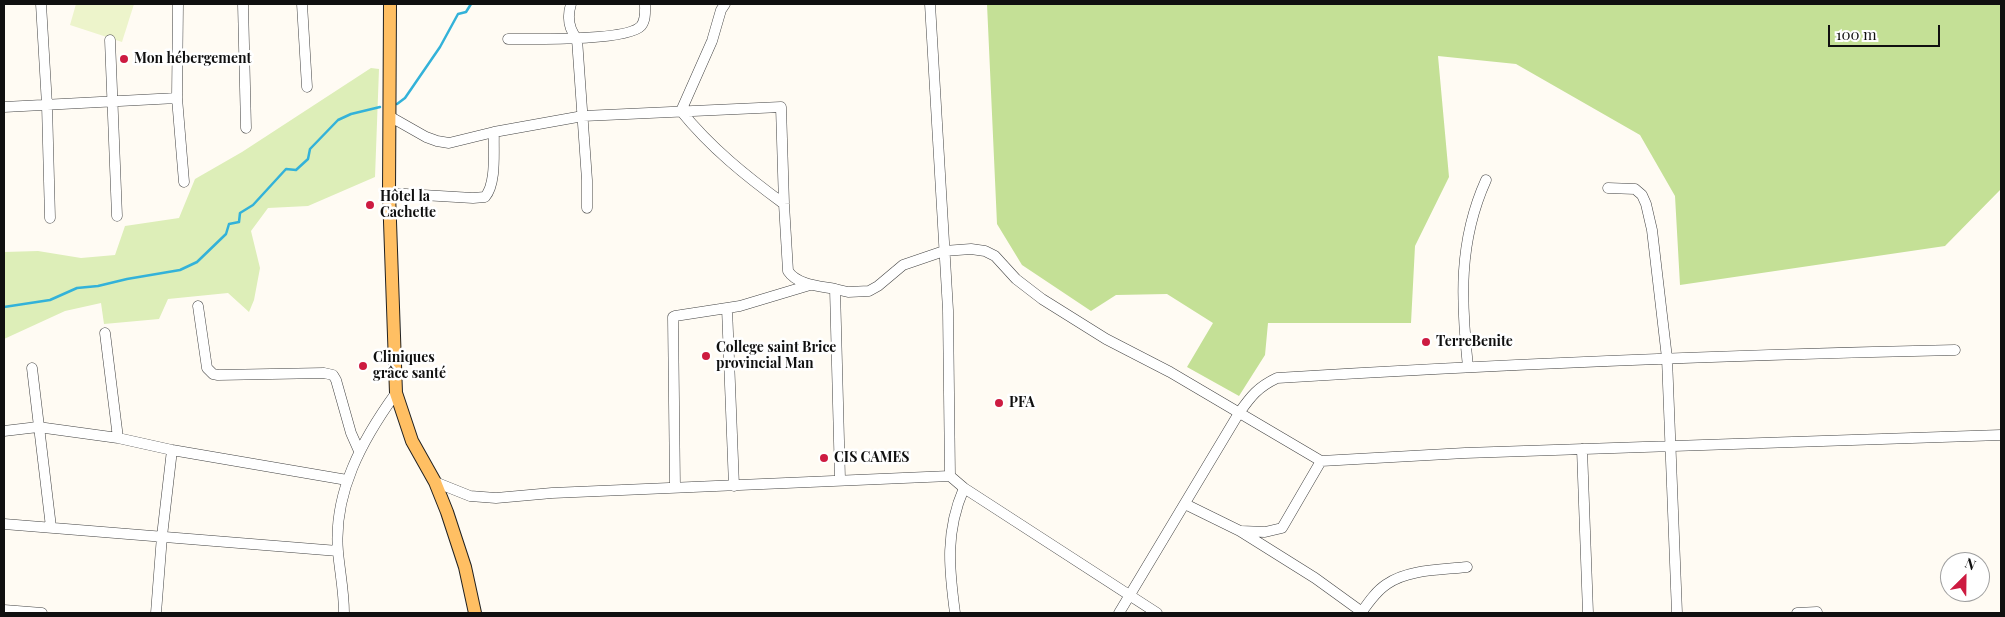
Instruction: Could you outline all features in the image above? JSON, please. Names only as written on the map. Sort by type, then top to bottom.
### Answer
[{"type":"main road","points":[[390,4],[389,193],[396,393],[412,441],[436,482],[465,567],[475,613]]},
{"type":"street","points":[[41,4],[47,105],[50,218]]},
{"type":"street","points":[[178,4],[177,98],[184,182]]},
{"type":"street","points":[[243,4],[246,128]]},
{"type":"street","points":[[302,4],[306,87]]},
{"type":"street","points":[[571,4],[569,12],[570,30],[578,39],[587,208]]},
{"type":"street","points":[[508,39],[578,39],[631,31],[640,27],[644,20],[645,4]]},
{"type":"street","points":[[681,111],[712,41],[724,4]]},
{"type":"street","points":[[930,4],[948,310],[950,476]]},
{"type":"street","points":[[110,40],[114,102],[117,216]]},
{"type":"street","points":[[4,107],[177,98]]},
{"type":"street","points":[[389,116],[437,141],[449,143],[494,132],[583,116],[781,107],[784,204],[788,271],[791,275],[810,285],[848,292],[869,291],[903,265],[944,251],[971,249],[985,251],[995,256],[1016,279],[1042,299],[1106,339],[1170,372],[1321,461],[1582,449],[2001,435]]},
{"type":"street","points":[[681,111],[701,135],[726,159],[784,204]]},
{"type":"street","points":[[389,193],[485,197],[490,191],[492,182],[494,132]]},
{"type":"street","points":[[1468,366],[1463,316],[1467,237],[1475,203],[1486,180]]},
{"type":"street","points":[[1608,188],[1635,189],[1642,196],[1646,204],[1652,230],[1667,358],[1677,613]]},
{"type":"street","points":[[675,487],[673,319],[675,316],[727,308],[810,285]]},
{"type":"street","points":[[835,289],[840,479]]},
{"type":"street","points":[[198,306],[209,371],[218,375],[324,373],[333,375],[351,433],[360,451]]},
{"type":"street","points":[[727,308],[734,486]]},
{"type":"street","points":[[105,332],[118,438]]},
{"type":"street","points":[[1119,613],[1238,412],[1263,385],[1277,378],[1468,366],[1955,350]]},
{"type":"street","points":[[32,368],[50,527]]},
{"type":"street","points":[[344,613],[344,589],[338,551],[340,517],[347,480],[377,419],[396,393]]},
{"type":"street","points":[[4,431],[38,426],[118,438],[172,450],[347,480]]},
{"type":"street","points":[[1582,449],[1588,613]]},
{"type":"street","points":[[156,613],[162,536],[172,450]]},
{"type":"street","points":[[1240,531],[1265,532],[1282,528],[1321,461]]},
{"type":"street","points":[[436,482],[470,496],[496,498],[552,493],[734,486],[840,479],[950,476],[964,488],[1157,613]]},
{"type":"street","points":[[955,613],[949,567],[954,517],[964,488]]},
{"type":"street","points":[[1185,504],[1240,531],[1315,578],[1361,612],[1380,589],[1388,583],[1411,574],[1467,567]]},
{"type":"street","points":[[4,524],[338,551]]},
{"type":"street","points":[[5,611],[42,613]]},
{"type":"street","points":[[1797,613],[1817,612]]},
{"type":"green space","points":[[76,4],[134,4],[122,42],[70,25]]},
{"type":"green space","points":[[987,4],[2001,4],[2001,189],[1945,246],[1680,285],[1675,196],[1640,135],[1516,64],[1438,56],[1449,177],[1415,246],[1411,323],[1268,323],[1265,355],[1239,396],[1187,367],[1213,323],[1167,294],[1116,295],[1091,311],[1022,265],[997,224]]},
{"type":"green space","points":[[371,68],[379,69],[375,177],[308,206],[268,208],[251,231],[260,268],[254,300],[249,312],[228,293],[168,299],[159,319],[104,324],[101,303],[65,311],[4,339],[4,252],[38,251],[81,258],[115,255],[125,226],[179,218],[195,179],[242,152]]},
{"type":"waterway","points":[[397,104],[405,98],[440,47],[458,14],[466,12],[471,4]]},
{"type":"waterway","points":[[4,307],[50,300],[77,288],[98,286],[180,270],[197,262],[226,234],[229,224],[239,222],[240,213],[253,205],[286,169],[296,170],[308,159],[310,149],[338,120],[351,114],[380,107]]},
{"type":"place","name":"Mon hébergement","points":[[124,59]]},
{"type":"place","name":"Hôtel la Cachette","points":[[370,205]]},
{"type":"place","name":"TerreBenite","points":[[1426,342]]},
{"type":"place","name":"College saint Brice provincial Man","points":[[706,356]]},
{"type":"place","name":"Cliniques grâce santé","points":[[363,366]]},
{"type":"place","name":"PFA","points":[[999,403]]},
{"type":"place","name":"CIS CAMES","points":[[824,458]]}]
